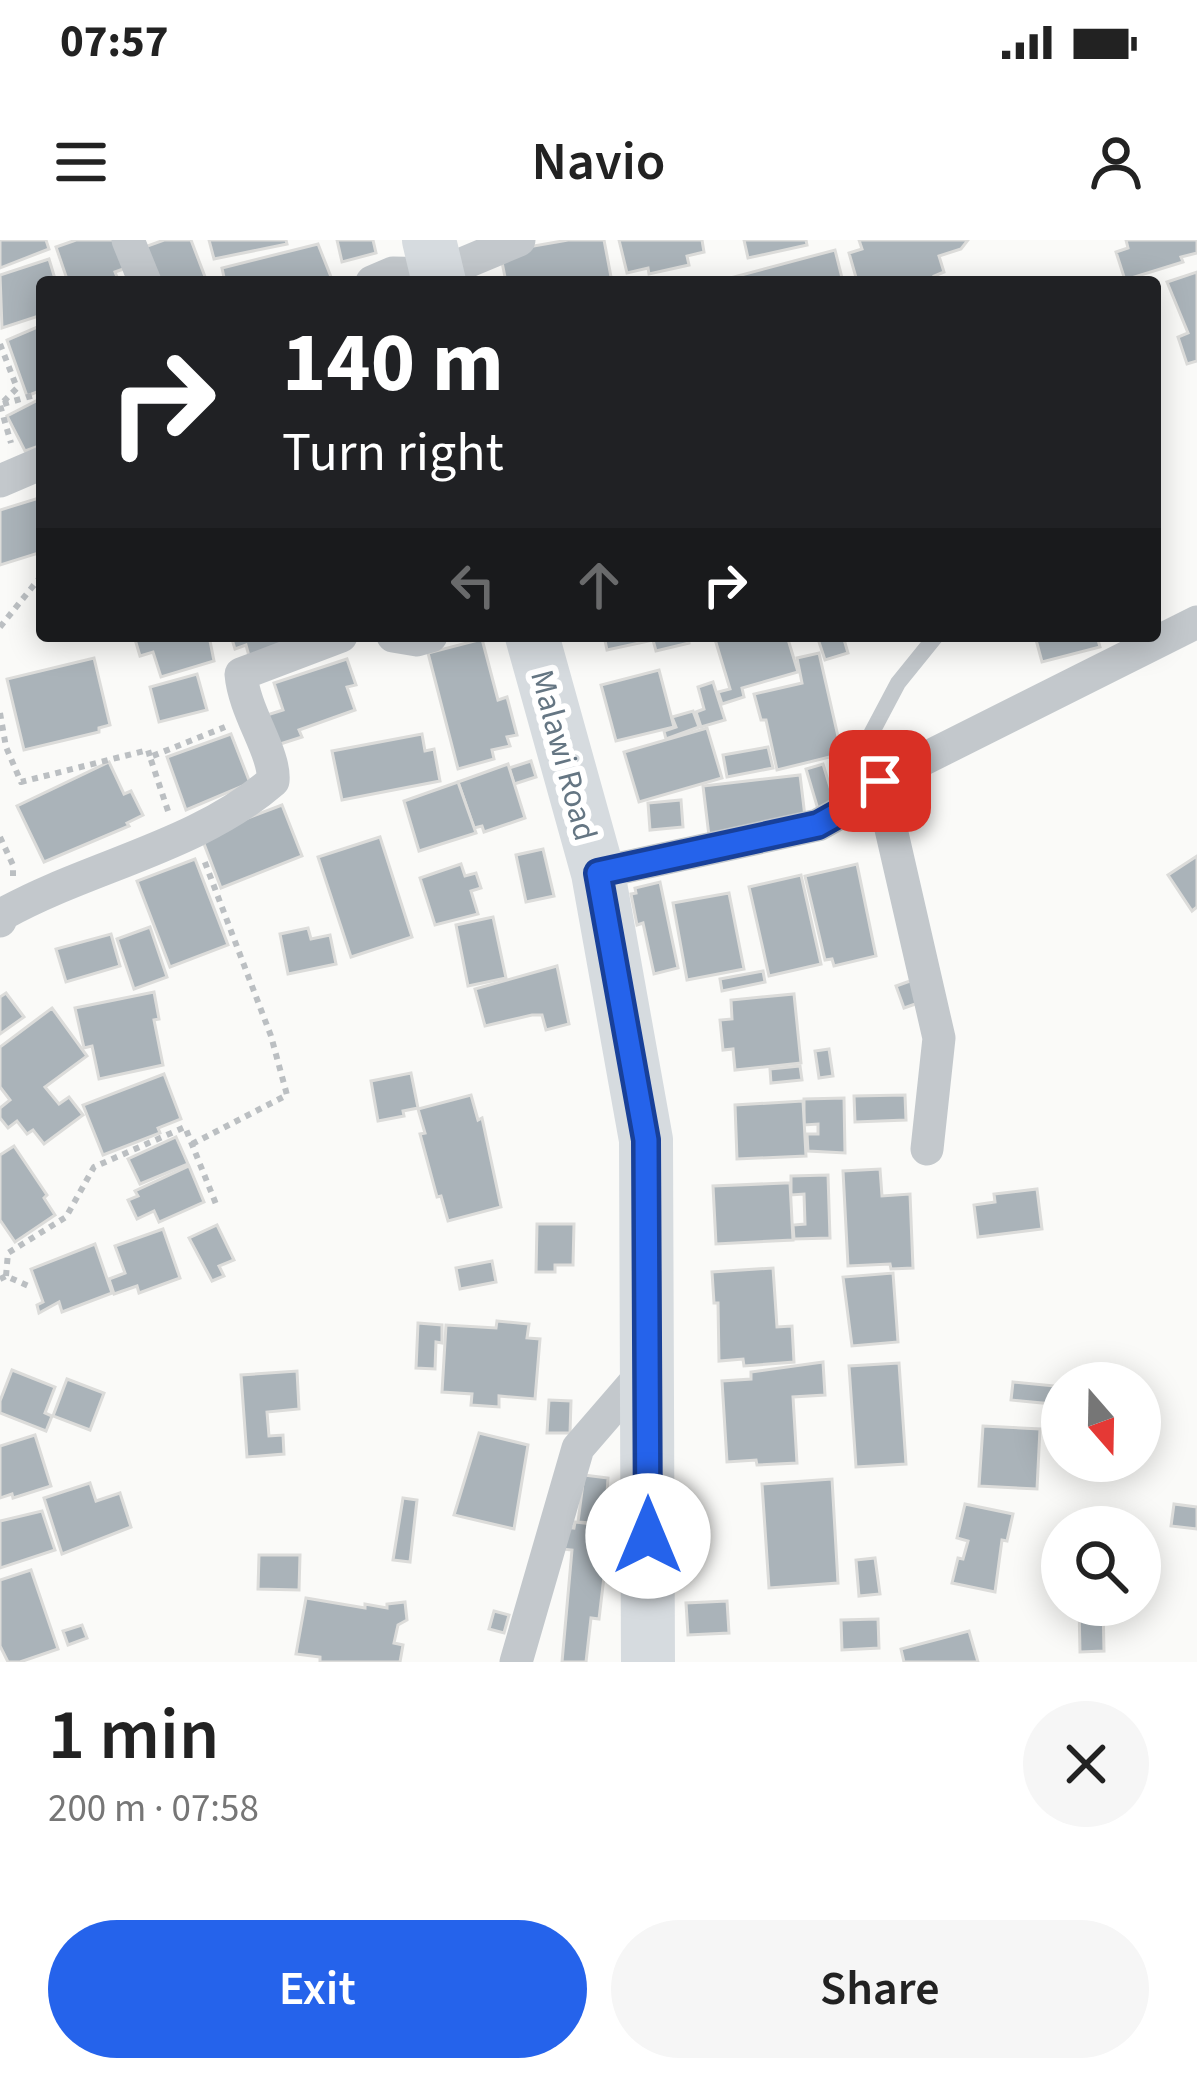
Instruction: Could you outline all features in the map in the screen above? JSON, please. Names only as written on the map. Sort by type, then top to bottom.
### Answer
[{"type":"main road","name":"Malawi Road","points":[[534,642],[598,873],[646,1140],[648,1662]]},
{"type":"street","points":[[128,240],[143,276]]},
{"type":"street","points":[[386,276],[519,240]]},
{"type":"street","points":[[1161,640],[1197,622]]},
{"type":"street","points":[[0,922],[3,914],[31,898],[184,834],[255,796],[273,781],[275,767],[249,717],[241,674],[325,642]]},
{"type":"street","points":[[598,873],[818,825],[876,783],[1157,642]]},
{"type":"street","points":[[876,783],[940,1038],[927,1149]]},
{"type":"street","points":[[516,1662],[578,1448],[648,1367]]},
{"type":"lane","points":[[876,783],[871,734],[898,682],[931,642]]},
{"type":"path","points":[[0,344],[17,388],[0,405]]},
{"type":"path","points":[[0,405],[36,395]]},
{"type":"path","points":[[0,405],[21,473]]},
{"type":"path","points":[[0,627],[36,582]]},
{"type":"path","points":[[0,713],[6,747],[21,782],[148,750],[184,834],[224,905],[271,1036],[286,1095],[192,1144]]},
{"type":"path","points":[[150,757],[249,717]]},
{"type":"path","points":[[31,1287],[3,1278],[8,1253],[66,1217],[94,1167],[185,1127],[216,1204]]},
{"type":"building","points":[[0,240],[46,240],[49,249],[0,268]]},
{"type":"building","points":[[76,240],[119,240],[129,267],[115,272],[117,276],[66,276],[56,247]]},
{"type":"building","points":[[164,240],[191,240],[205,276],[155,276],[139,249]]},
{"type":"building","points":[[209,240],[286,240],[287,244],[214,259]]},
{"type":"building","points":[[337,240],[373,240],[376,253],[342,262]]},
{"type":"building","points":[[568,240],[604,240],[611,276],[505,276],[500,252]]},
{"type":"building","points":[[619,240],[702,240],[704,252],[687,256],[689,265],[649,274],[648,268],[627,273]]},
{"type":"building","points":[[744,240],[806,240],[807,245],[748,258]]},
{"type":"building","points":[[859,240],[968,240],[961,249],[939,256],[944,272],[934,276],[856,276],[849,253],[862,249]]},
{"type":"building","points":[[1126,240],[1197,240],[1197,253],[1181,257],[1183,262],[1138,276],[1124,276],[1116,252],[1128,248]]},
{"type":"building","points":[[318,244],[331,276],[224,276],[222,268]]},
{"type":"building","points":[[835,250],[842,276],[738,276]]},
{"type":"building","points":[[49,259],[54,276],[36,276],[36,317],[2,328],[0,275]]},
{"type":"building","points":[[1197,272],[1197,361],[1187,364],[1178,337],[1188,333],[1167,282]]},
{"type":"building","points":[[36,328],[36,392],[27,396],[7,340]]},
{"type":"building","points":[[36,401],[36,447],[25,451],[7,416]]},
{"type":"building","points":[[36,499],[36,554],[0,565],[0,510]]},
{"type":"building","points":[[136,642],[210,642],[214,661],[161,677],[153,652],[140,656]]},
{"type":"building","points":[[233,642],[294,642],[249,656],[246,645],[235,649]]},
{"type":"building","points":[[483,642],[498,700],[507,697],[517,735],[507,737],[510,746],[492,750],[494,759],[458,769],[428,653]]},
{"type":"building","points":[[605,642],[644,642],[607,650]]},
{"type":"building","points":[[654,642],[689,642],[689,643],[656,651]]},
{"type":"building","points":[[716,642],[789,642],[798,672],[742,688],[744,697],[722,704],[718,692],[730,689]]},
{"type":"building","points":[[819,642],[845,642],[848,653],[825,660]]},
{"type":"building","points":[[1037,642],[1099,642],[1100,647],[1042,662]]},
{"type":"building","points":[[819,653],[842,754],[777,770],[766,720],[761,720],[754,694],[802,683],[797,658]]},
{"type":"building","points":[[94,658],[110,725],[99,732],[24,750],[7,679]]},
{"type":"building","points":[[347,659],[356,685],[347,687],[355,710],[299,730],[302,737],[277,745],[267,715],[283,710],[274,683]]},
{"type":"building","points":[[659,670],[674,727],[616,741],[601,685]]},
{"type":"building","points":[[197,674],[207,710],[159,722],[150,687]]},
{"type":"building","points":[[713,682],[725,720],[701,727],[696,712],[704,709],[698,687]]},
{"type":"building","points":[[693,711],[699,727],[666,739],[664,731],[676,727],[672,717]]},
{"type":"building","points":[[707,728],[722,778],[639,802],[624,752]]},
{"type":"building","points":[[231,734],[250,783],[186,810],[167,757]]},
{"type":"building","points":[[422,734],[425,751],[434,749],[440,781],[342,800],[332,751]]},
{"type":"building","points":[[768,747],[773,768],[727,777],[723,755]]},
{"type":"building","points":[[531,761],[536,777],[514,784],[509,768]]},
{"type":"building","points":[[109,762],[124,794],[131,791],[143,815],[129,826],[44,862],[17,806]]},
{"type":"building","points":[[508,764],[525,818],[484,832],[482,826],[474,828],[458,782]]},
{"type":"building","points":[[823,764],[837,810],[820,816],[806,769]]},
{"type":"building","points":[[800,775],[806,825],[709,836],[703,786]]},
{"type":"building","points":[[458,782],[476,833],[419,851],[404,801]]},
{"type":"building","points":[[681,800],[683,827],[650,830],[648,803]]},
{"type":"building","points":[[282,805],[302,856],[221,888],[201,836]]},
{"type":"building","points":[[380,837],[412,937],[351,957],[318,857]]},
{"type":"building","points":[[543,849],[554,896],[526,902],[516,855]]},
{"type":"building","points":[[1197,856],[1197,907],[1192,911],[1168,875]]},
{"type":"building","points":[[195,859],[228,945],[170,967],[137,881]]},
{"type":"building","points":[[461,864],[465,876],[476,873],[481,888],[471,891],[478,914],[435,925],[420,878]]},
{"type":"building","points":[[857,864],[876,956],[834,966],[832,959],[825,960],[805,876]]},
{"type":"building","points":[[801,875],[821,964],[769,976],[749,887]]},
{"type":"building","points":[[660,882],[678,968],[654,974],[631,894],[636,893],[635,888]]},
{"type":"building","points":[[729,893],[744,969],[687,980],[673,903]]},
{"type":"building","points":[[493,917],[506,978],[468,986],[456,925]]},
{"type":"building","points":[[150,927],[167,977],[134,989],[117,939]]},
{"type":"building","points":[[308,928],[311,939],[330,935],[336,964],[288,974],[280,934]]},
{"type":"building","points":[[111,934],[120,966],[66,982],[56,949]]},
{"type":"building","points":[[557,966],[569,1024],[546,1030],[542,1015],[532,1015],[485,1026],[475,989]]},
{"type":"building","points":[[763,971],[765,982],[722,991],[720,979]]},
{"type":"building","points":[[913,980],[921,1002],[904,1008],[896,986]]},
{"type":"building","points":[[154,992],[163,1065],[99,1079],[92,1046],[84,1048],[75,1008]]},
{"type":"building","points":[[6,993],[24,1017],[0,1034],[0,997]]},
{"type":"building","points":[[794,994],[801,1063],[735,1070],[733,1049],[723,1050],[720,1020],[732,1019],[731,1000]]},
{"type":"building","points":[[52,1008],[87,1056],[45,1087],[59,1104],[69,1097],[83,1115],[44,1144],[33,1130],[27,1134],[17,1121],[8,1128],[0,1118],[0,1108],[10,1100],[0,1087],[0,1047]]},
{"type":"building","points":[[829,1049],[833,1076],[819,1078],[815,1051]]},
{"type":"building","points":[[800,1066],[802,1080],[771,1083],[770,1069]]},
{"type":"building","points":[[411,1073],[418,1108],[378,1121],[371,1081]]},
{"type":"building","points":[[164,1074],[181,1119],[158,1128],[160,1133],[103,1155],[83,1105]]},
{"type":"building","points":[[471,1095],[478,1120],[482,1118],[501,1207],[448,1221],[420,1134],[425,1133],[418,1109]]},
{"type":"building","points":[[905,1095],[906,1120],[855,1122],[854,1096]]},
{"type":"building","points":[[844,1098],[845,1153],[808,1151],[807,1134],[818,1134],[818,1124],[804,1125],[804,1099]]},
{"type":"building","points":[[803,1101],[806,1156],[737,1159],[735,1105]]},
{"type":"building","points":[[176,1137],[188,1164],[140,1184],[128,1159]]},
{"type":"building","points":[[14,1146],[55,1215],[15,1242],[0,1220],[0,1155]]},
{"type":"building","points":[[189,1166],[204,1202],[159,1222],[154,1211],[137,1219],[128,1200],[138,1196],[135,1191]]},
{"type":"building","points":[[880,1169],[882,1196],[910,1194],[913,1268],[848,1266],[843,1171]]},
{"type":"building","points":[[828,1175],[830,1238],[794,1239],[793,1225],[805,1224],[804,1194],[791,1195],[791,1176]]},
{"type":"building","points":[[790,1183],[793,1240],[716,1244],[713,1186]]},
{"type":"building","points":[[1037,1189],[1042,1229],[978,1237],[974,1205],[995,1202],[994,1194]]},
{"type":"building","points":[[537,1224],[574,1224],[573,1265],[536,1272]]},
{"type":"building","points":[[217,1225],[234,1260],[219,1266],[224,1276],[212,1281],[189,1238]]},
{"type":"building","points":[[163,1229],[180,1278],[139,1293],[137,1286],[114,1294],[109,1279],[125,1273],[115,1246]]},
{"type":"building","points":[[95,1244],[112,1293],[62,1312],[59,1302],[39,1313],[37,1305],[43,1302],[31,1269]]},
{"type":"building","points":[[492,1261],[496,1282],[460,1289],[456,1268]]},
{"type":"building","points":[[773,1268],[777,1327],[792,1326],[794,1362],[744,1366],[743,1359],[719,1361],[712,1272]]},
{"type":"building","points":[[893,1273],[898,1342],[852,1346],[843,1277]]},
{"type":"building","points":[[497,1321],[529,1324],[527,1338],[540,1339],[535,1399],[499,1396],[499,1407],[471,1405],[472,1394],[442,1392],[446,1325],[496,1328]]},
{"type":"building","points":[[418,1323],[442,1325],[435,1369],[416,1368]]},
{"type":"building","points":[[823,1362],[825,1395],[793,1397],[797,1463],[727,1462],[722,1381]]},
{"type":"building","points":[[899,1363],[906,1464],[856,1467],[849,1366]]},
{"type":"building","points":[[12,1370],[55,1387],[45,1413],[52,1416],[46,1431],[0,1413]]},
{"type":"building","points":[[297,1371],[299,1409],[267,1412],[269,1436],[283,1435],[284,1454],[247,1457],[241,1375]]},
{"type":"building","points":[[67,1379],[104,1393],[90,1430],[53,1416]]},
{"type":"building","points":[[1013,1382],[1041,1385],[1041,1403],[1011,1400]]},
{"type":"building","points":[[549,1400],[571,1401],[570,1433],[547,1433]]},
{"type":"building","points":[[983,1426],[1040,1429],[1037,1489],[979,1486]]},
{"type":"building","points":[[479,1433],[528,1445],[514,1529],[454,1515]]},
{"type":"building","points":[[35,1435],[51,1486],[0,1498],[0,1446]]},
{"type":"building","points":[[584,1475],[608,1478],[605,1524],[578,1522]]},
{"type":"building","points":[[832,1479],[838,1583],[769,1588],[762,1484]]},
{"type":"building","points":[[90,1483],[96,1501],[120,1493],[131,1527],[62,1554],[44,1498]]},
{"type":"building","points":[[403,1498],[417,1500],[410,1562],[393,1560]]},
{"type":"building","points":[[965,1504],[1013,1514],[1007,1541],[1002,1540],[995,1592],[952,1583],[968,1541],[957,1538]]},
{"type":"building","points":[[1174,1504],[1197,1507],[1197,1529],[1171,1526]]},
{"type":"building","points":[[42,1511],[55,1550],[0,1568],[0,1521]]},
{"type":"building","points":[[575,1522],[610,1526],[599,1619],[591,1618],[586,1662],[562,1662],[572,1550],[562,1549],[564,1527],[574,1528]]},
{"type":"building","points":[[259,1555],[300,1555],[299,1590],[258,1589]]},
{"type":"building","points":[[875,1558],[880,1594],[859,1596],[856,1560]]},
{"type":"building","points":[[31,1570],[58,1649],[8,1662],[0,1646],[0,1580]]},
{"type":"building","points":[[306,1598],[365,1608],[365,1604],[387,1608],[387,1604],[405,1602],[407,1620],[398,1625],[394,1643],[403,1645],[400,1662],[320,1662],[320,1657],[296,1654]]},
{"type":"building","points":[[727,1601],[729,1633],[688,1635],[686,1603]]},
{"type":"building","points":[[494,1611],[509,1615],[504,1633],[489,1629]]},
{"type":"building","points":[[878,1619],[879,1648],[842,1650],[841,1620]]},
{"type":"building","points":[[82,1625],[87,1638],[68,1645],[63,1631]]},
{"type":"building","points":[[1079,1626],[1103,1626],[1104,1651],[1080,1652]]},
{"type":"building","points":[[969,1631],[978,1662],[904,1662],[901,1649]]},
{"type":"route","points":[[648,1536],[646,1140],[598,873],[818,825],[880,781]]}]
